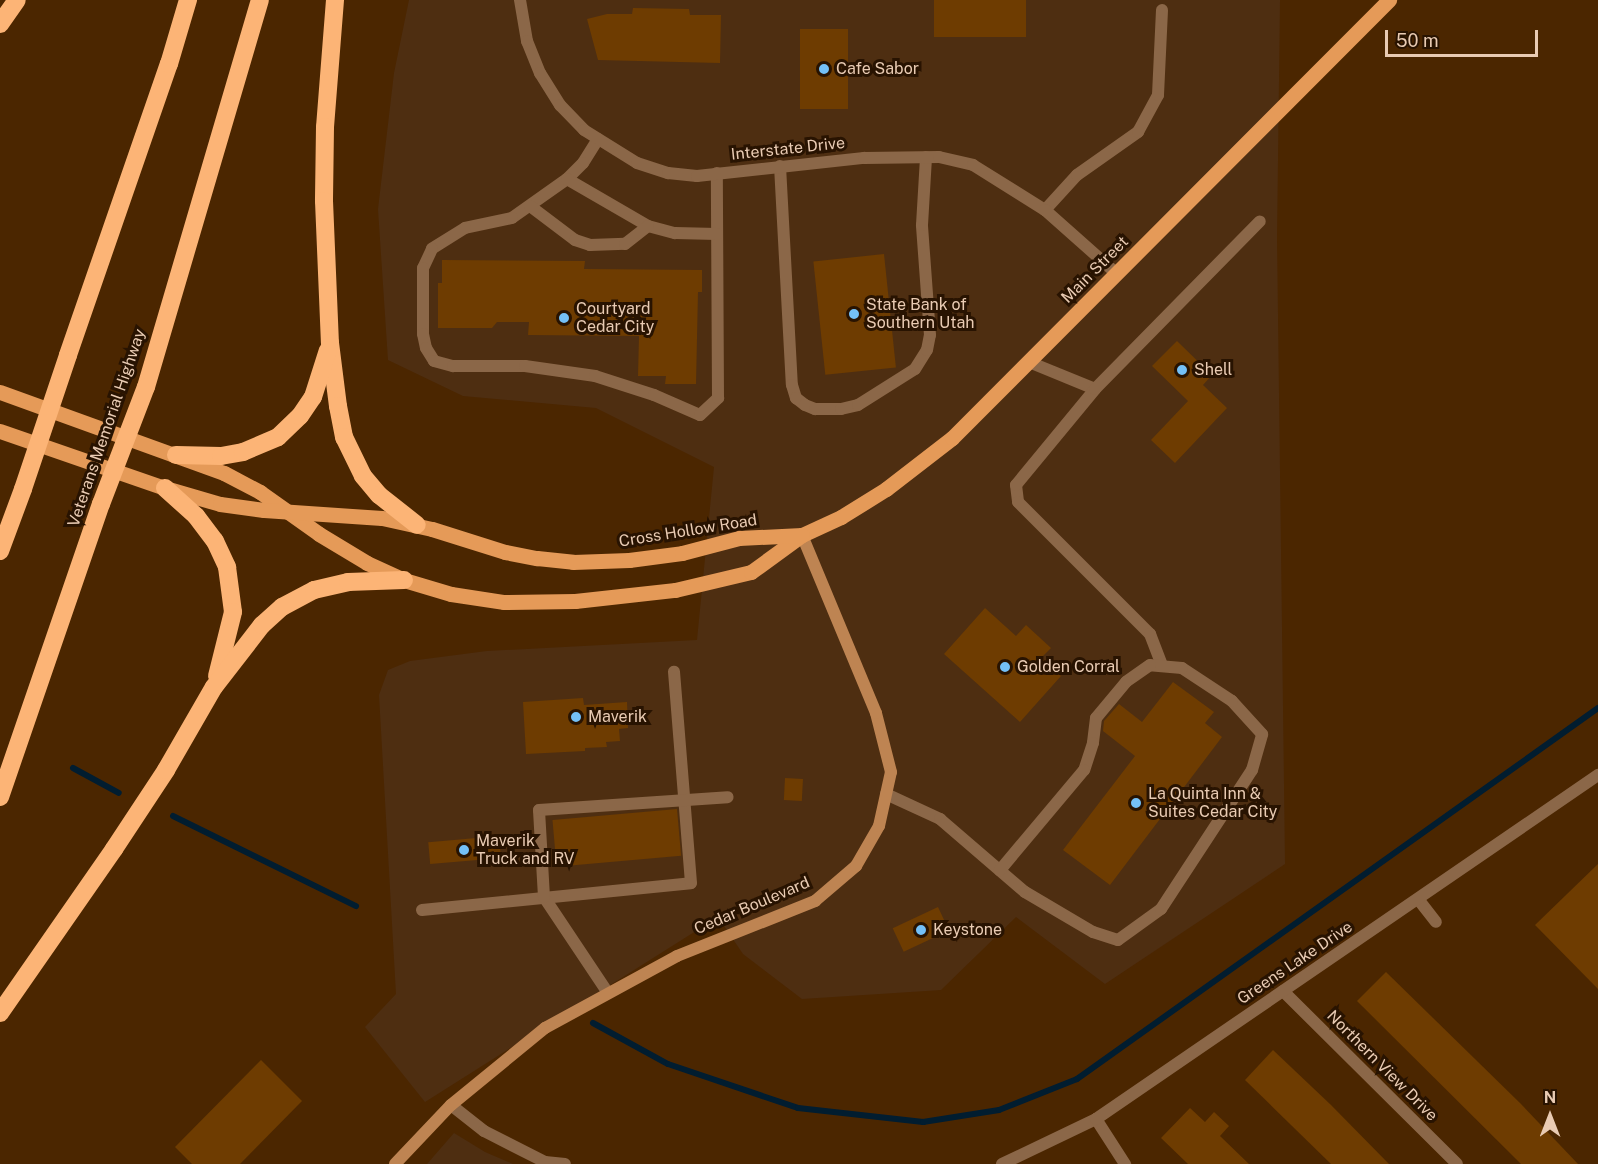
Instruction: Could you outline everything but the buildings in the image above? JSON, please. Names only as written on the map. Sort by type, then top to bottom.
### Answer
[{"type":"highway","points":[[0,24],[17,0]]},
{"type":"highway","points":[[0,551],[169,64],[188,0]]},
{"type":"highway","name":"Veterans Memorial Highway","points":[[0,797],[101,504],[146,387],[260,0]]},
{"type":"highway","points":[[335,0],[324,151],[330,343],[341,427],[353,460],[379,495],[417,525]]},
{"type":"highway","points":[[176,455],[221,456],[243,452],[278,437],[300,416],[313,397],[330,343]]},
{"type":"highway","points":[[165,488],[215,541],[228,567],[233,612],[214,687]]},
{"type":"highway","points":[[0,1013],[166,770],[214,687],[262,625],[293,600],[315,590],[339,584],[404,580]]},
{"type":"main road","name":"Main Street","points":[[802,536],[841,517],[916,467],[952,438],[1389,0]]},
{"type":"main road","name":"Cross Hollow Road","points":[[0,392],[176,455],[238,480],[290,512],[350,554],[404,580],[451,594],[504,602],[556,603],[640,595],[710,583],[751,572],[802,536]]},
{"type":"main road","name":"Cross Hollow Road","points":[[0,431],[165,488],[228,506],[364,516],[417,525],[506,552],[573,562],[647,558],[739,538],[802,536]]},
{"type":"street","name":"Interstate Drive","points":[[520,0],[527,41],[540,73],[560,105],[584,130],[637,164],[668,173],[697,176],[864,158],[939,157],[973,165],[1045,210],[1117,274]]},
{"type":"street","points":[[1045,210],[1077,175],[1138,132],[1158,95],[1162,10]]},
{"type":"street","points":[[598,139],[583,163],[567,179],[530,206],[503,221],[465,228],[432,249],[423,268],[423,334],[430,357],[442,365],[525,366],[595,376],[654,395],[700,415],[718,398],[717,173]]},
{"type":"street","points":[[780,166],[792,385],[796,398],[805,405],[815,409],[841,409],[858,405],[915,369],[927,350],[930,335],[922,225],[926,157]]},
{"type":"street","points":[[567,179],[648,226],[675,232],[717,234]]},
{"type":"street","points":[[530,206],[575,240],[590,245],[625,244],[648,226]]},
{"type":"street","points":[[1162,666],[1150,634],[1018,502],[1016,485],[1095,389],[1260,221]]},
{"type":"street","points":[[1029,362],[1095,389]]},
{"type":"street","name":"Cedar Boulevard","points":[[395,1164],[451,1105],[545,1028],[677,956],[815,901],[856,866],[879,826],[891,772],[876,713],[802,536]]},
{"type":"street","points":[[886,794],[940,819],[1000,870],[1025,891],[1094,932],[1118,940],[1161,909],[1252,770],[1262,734],[1232,701],[1182,668],[1150,664],[1126,682],[1096,718],[1094,743],[1083,770],[1000,870]]},
{"type":"street","points":[[422,910],[691,883],[674,672]]},
{"type":"street","name":"Greens Lake Drive","points":[[1002,1164],[1096,1119],[1598,775]]},
{"type":"street","points":[[608,993],[544,897],[539,810],[729,797]]},
{"type":"street","points":[[1418,899],[1436,922]]},
{"type":"street","name":"Northern View Drive","points":[[1283,991],[1457,1164]]},
{"type":"street","points":[[451,1105],[484,1131],[545,1162],[566,1164]]},
{"type":"street","points":[[1096,1119],[1125,1164]]},
{"type":"shaded area","points":[[409,0],[1280,0],[1277,238],[1285,864],[1105,984],[1016,917],[941,990],[802,999],[743,954],[718,917],[425,1102],[365,1027],[396,994],[379,695],[388,670],[410,661],[487,651],[697,640],[714,467],[596,408],[463,396],[388,360],[378,209],[394,73]]},
{"type":"shaded area","points":[[454,1133],[485,1152],[513,1164],[427,1164]]},
{"type":"waterway","points":[[593,1023],[668,1064],[798,1108],[923,1122],[999,1110],[1077,1079],[1598,708]]},
{"type":"waterway","points":[[73,768],[119,793]]},
{"type":"waterway","points":[[173,816],[356,906]]},
{"type":"place","name":"Cafe Sabor","points":[[824,69]]},
{"type":"place","name":"State Bank of Southern Utah","points":[[854,314]]},
{"type":"place","name":"Courtyard Cedar City","points":[[564,318]]},
{"type":"place","name":"Shell","points":[[1182,370]]},
{"type":"place","name":"Golden Corral","points":[[1005,667]]},
{"type":"place","name":"Maverik","points":[[576,717]]},
{"type":"place","name":"La Quinta Inn & Suites Cedar City","points":[[1136,803]]},
{"type":"place","name":"Maverik Truck and RV","points":[[464,850]]},
{"type":"place","name":"Keystone","points":[[921,930]]}]
